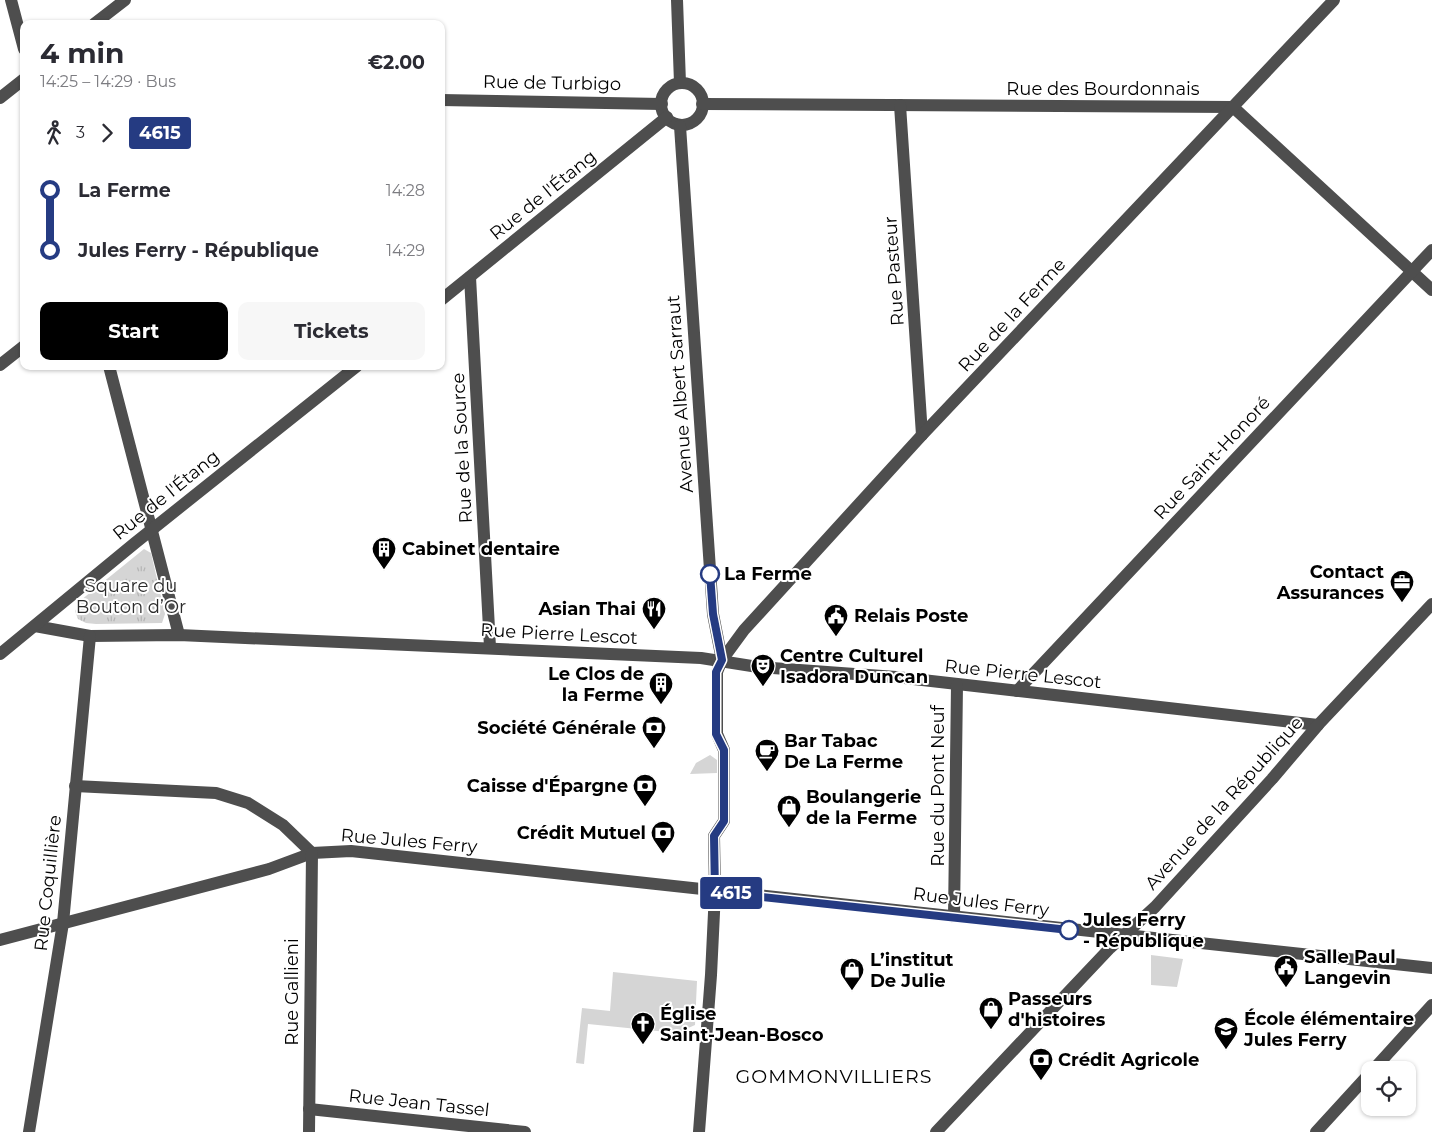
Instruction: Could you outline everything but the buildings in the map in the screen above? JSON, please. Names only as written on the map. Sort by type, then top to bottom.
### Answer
[{"type":"street","points":[[11,0],[20,34]]},
{"type":"street","points":[[99,20],[125,0]]},
{"type":"street","points":[[676,0],[680,83]]},
{"type":"street","name":"Rue de la Ferme","points":[[722,660],[744,630],[922,434],[1334,0]]},
{"type":"street","points":[[0,98],[20,82]]},
{"type":"street","points":[[680,83],[688,84],[698,92],[702,110],[696,120],[680,126],[671,122],[662,109],[662,104],[665,92],[680,83]]},
{"type":"street","name":"Rue de Turbigo","points":[[445,100],[662,104]]},
{"type":"street","name":"Rue des Bourdonnais","points":[[702,104],[1233,107]]},
{"type":"street","name":"Rue Pasteur","points":[[900,105],[922,434]]},
{"type":"street","points":[[1233,107],[1432,290]]},
{"type":"street","name":"Rue de l'Étang","points":[[445,297],[667,117]]},
{"type":"street","name":"Avenue Albert Sarraut","points":[[680,126],[713,614],[722,660]]},
{"type":"street","name":"Rue Saint-Honoré","points":[[1017,691],[1432,250]]},
{"type":"street","name":"Rue de la Source","points":[[470,277],[490,647]]},
{"type":"street","points":[[0,365],[20,349]]},
{"type":"street","points":[[110,370],[179,635]]},
{"type":"street","name":"Rue de l'Étang","points":[[0,654],[134,542],[151,532],[165,518],[352,370]]},
{"type":"street","name":"Avenue de la République","points":[[936,1132],[1122,936],[1155,906],[1278,773],[1318,725],[1432,604]]},
{"type":"street","name":"Rue Pierre Lescot","points":[[35,626],[90,636],[179,635],[490,647],[722,660],[758,667],[896,677],[1318,725]]},
{"type":"street","name":"Rue Coquillière","points":[[29,1132],[63,923],[90,636]]},
{"type":"street","points":[[699,1132],[704,975],[715,892],[714,836],[724,821],[724,750],[716,734],[716,672],[722,660]]},
{"type":"street","name":"Rue du Pont Neuf","points":[[954,917],[956,685]]},
{"type":"street","points":[[75,786],[216,793],[248,803],[283,825],[312,852]]},
{"type":"street","name":"Rue Jules Ferry","points":[[0,940],[269,870],[312,852],[351,850],[675,891],[715,892],[1432,968]]},
{"type":"street","name":"Rue Gallieni","points":[[309,1132],[312,852]]},
{"type":"street","points":[[1381,1061],[1432,1005]]},
{"type":"street","points":[[1316,1132],[1361,1083]]},
{"type":"street","name":"Rue Jean Tassel","points":[[309,1109],[525,1132]]},
{"type":"green space","name":"Square du Bouton d’Or","points":[[144,549],[151,553],[165,614],[162,623],[96,624],[86,623],[78,619],[75,611],[81,600]]},
{"type":"green space","points":[[710,755],[717,760],[717,773],[690,774],[696,763]]},
{"type":"green space","points":[[1151,955],[1183,959],[1177,987],[1151,985]]},
{"type":"green space","points":[[613,972],[697,981],[695,1025],[677,1033],[588,1024],[584,1064],[576,1063],[582,1008],[610,1011]]},
{"type":"bus line","name":"4615","points":[[710,574],[713,614],[722,660],[716,672],[716,734],[724,750],[724,821],[714,836],[715,892],[1069,930]]},
{"type":"place","name":"Cabinet dentaire","points":[[384,570]]},
{"type":"place","name":"La Ferme","points":[[710,574]]},
{"type":"place","name":"Contact Assurances","points":[[1402,603]]},
{"type":"place","name":"Asian Thai","points":[[654,630]]},
{"type":"place","name":"Relais Poste","points":[[836,637]]},
{"type":"place","name":"Centre Culturel Isadora Duncan","points":[[763,687]]},
{"type":"place","name":"Le Clos de la Ferme","points":[[661,705]]},
{"type":"place","name":"Société Générale","points":[[654,749]]},
{"type":"place","name":"Bar Tabac De La Ferme","points":[[767,772]]},
{"type":"place","name":"Caisse d'Épargne","points":[[645,807]]},
{"type":"place","name":"Boulangerie de la Ferme","points":[[789,828]]},
{"type":"place","name":"Crédit Mutuel","points":[[663,854]]},
{"type":"place","name":"Jules Ferry - République","points":[[1069,930]]},
{"type":"place","name":"Salle Paul Langevin","points":[[1286,988]]},
{"type":"place","name":"L’institut De Julie","points":[[852,991]]},
{"type":"place","name":"Passeurs d'histoires","points":[[991,1030]]},
{"type":"place","name":"Église Saint-Jean-Bosco","points":[[643,1045]]},
{"type":"place","name":"École élémentaire Jules Ferry","points":[[1226,1050]]},
{"type":"place","name":"Crédit Agricole","points":[[1041,1081]]},
{"type":"district","name":"GOMMONVILLIERS","points":[[834,1076]]}]
